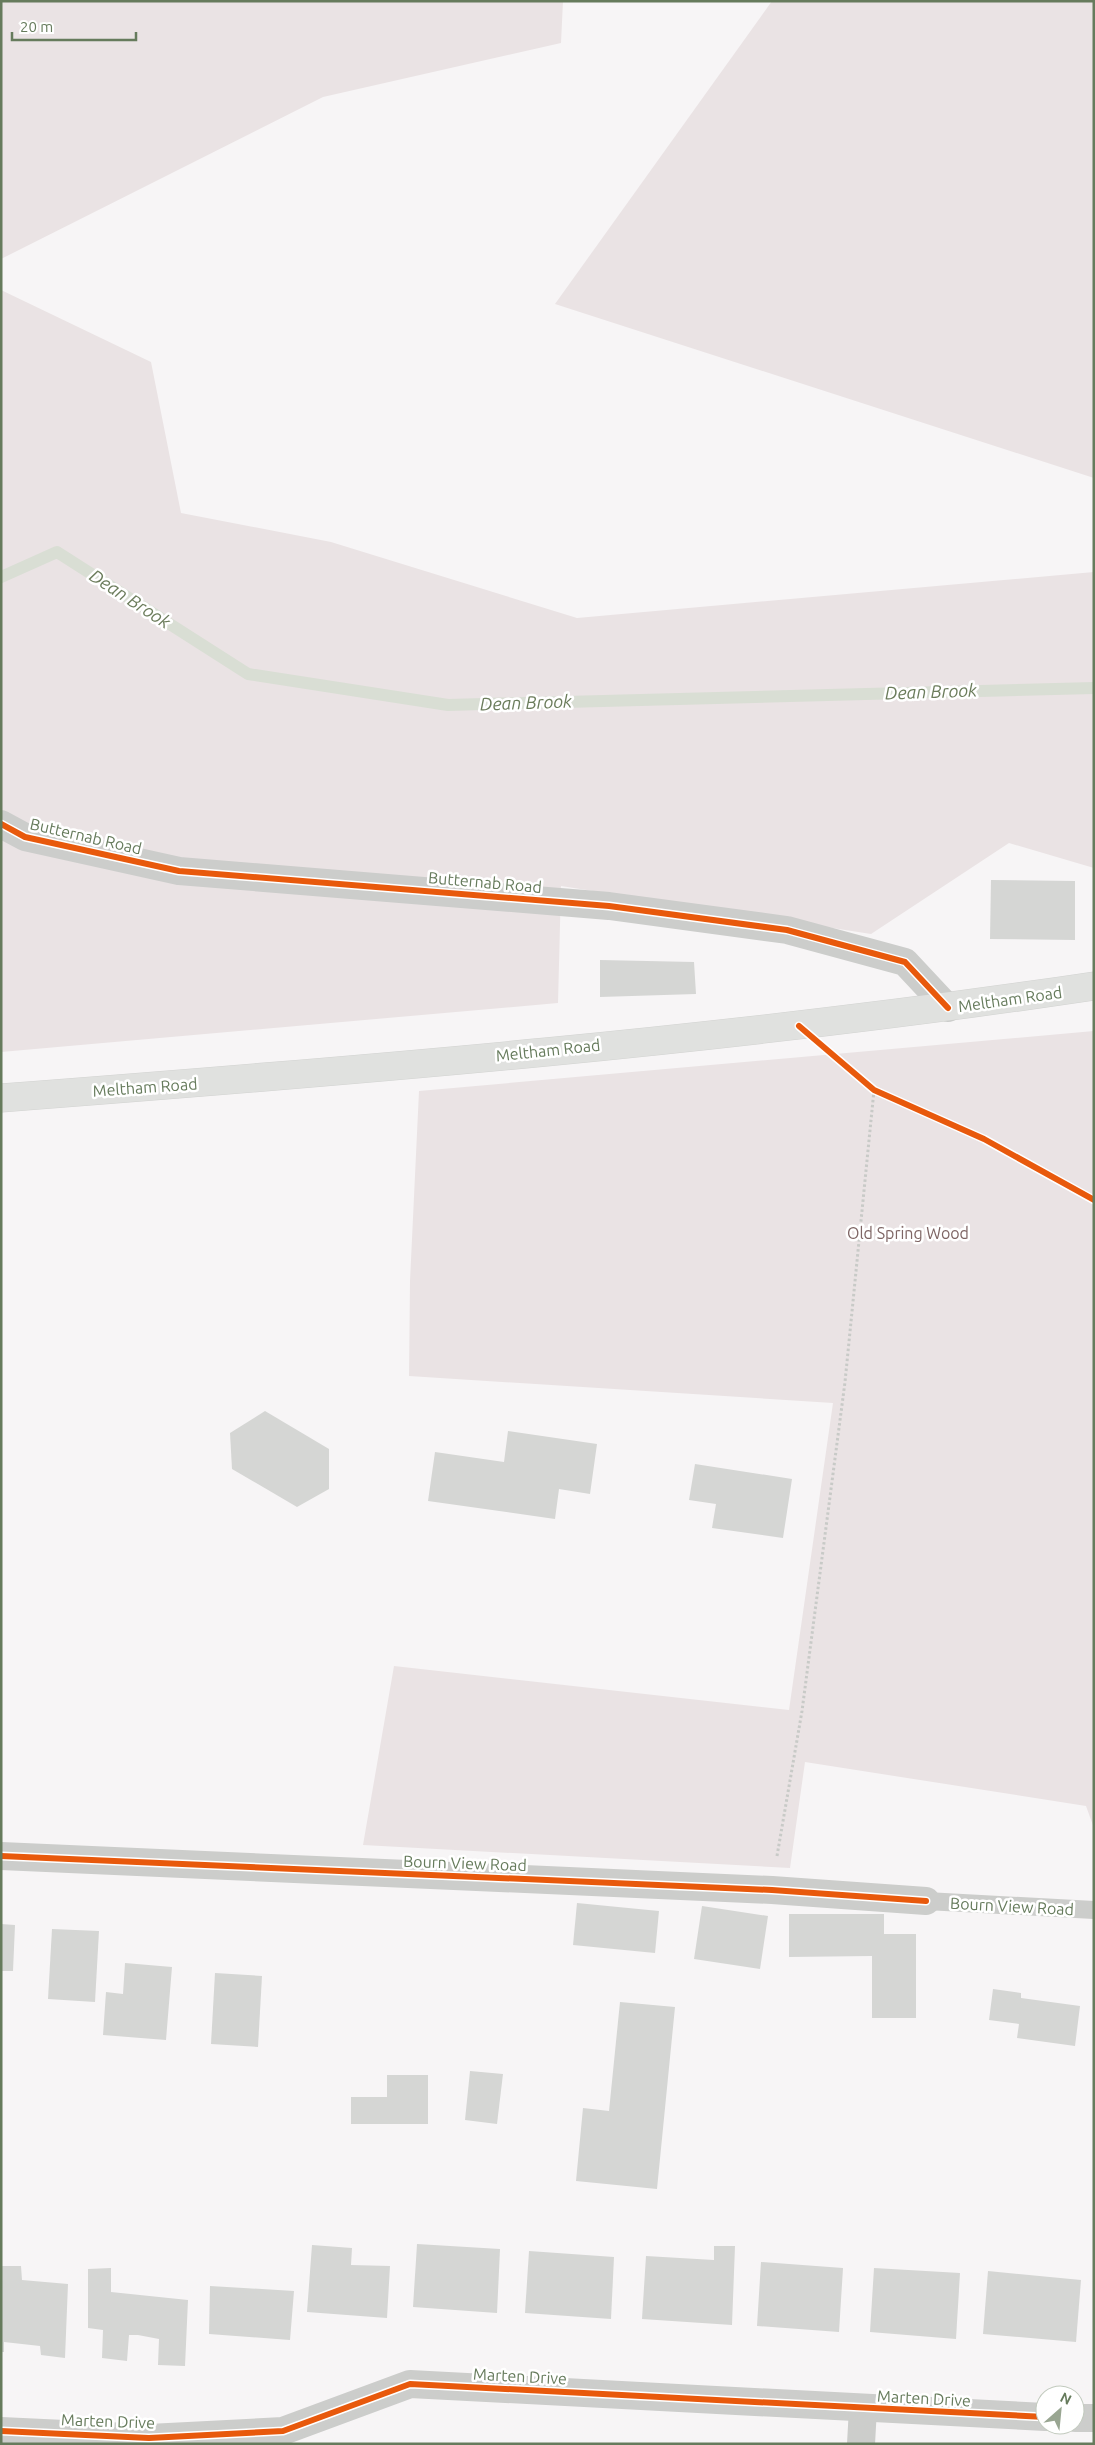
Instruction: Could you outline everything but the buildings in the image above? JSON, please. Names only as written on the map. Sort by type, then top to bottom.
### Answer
[{"type":"main road","name":"Meltham Road","points":[[1,1098],[312,1074],[799,1026],[948,1008],[1094,986]]},
{"type":"street","name":"Butternab Road","points":[[1,824],[25,837],[179,871],[609,906],[787,930],[906,962],[948,1008]]},
{"type":"street","name":"Bourn View Road","points":[[1,1856],[772,1890],[926,1901]]},
{"type":"street","name":"Marten Drive","points":[[1,2431],[149,2438],[283,2431],[410,2384],[1035,2417]]},
{"type":"street","points":[[861,2444],[863,2408]]},
{"type":"lane","name":"Bourn View Road","points":[[926,1901],[1094,1910]]},
{"type":"path","points":[[772,1890],[802,1711],[844,1391],[874,1090]]},
{"type":"green space","points":[[1,1],[563,1],[561,43],[323,97],[1,259]]},
{"type":"green space","points":[[772,1],[1094,1],[1094,478],[555,304]]},
{"type":"green space","points":[[1,290],[151,362],[181,513],[331,542],[577,618],[1094,572],[1094,868],[1009,843],[871,934],[561,886],[558,1003],[1,1052]]},
{"type":"green space","name":"Old Spring Wood","points":[[1094,1031],[1094,1828],[1086,1806],[805,1762],[790,1868],[363,1845],[394,1666],[789,1710],[833,1403],[409,1376],[410,1281],[419,1091]]},
{"type":"waterway","name":"Dean Brook","points":[[1,577],[57,552],[248,674],[448,705],[1094,688]]},
{"type":"cycle path","points":[[1,824],[25,837],[179,871],[609,906],[787,930],[905,962],[948,1008]]},
{"type":"cycle path","points":[[799,1026],[874,1090],[984,1139],[1094,1200]]},
{"type":"cycle path","points":[[1,1856],[772,1890],[926,1901]]},
{"type":"cycle path","points":[[1,2431],[149,2438],[283,2431],[410,2384],[1035,2416]]}]
